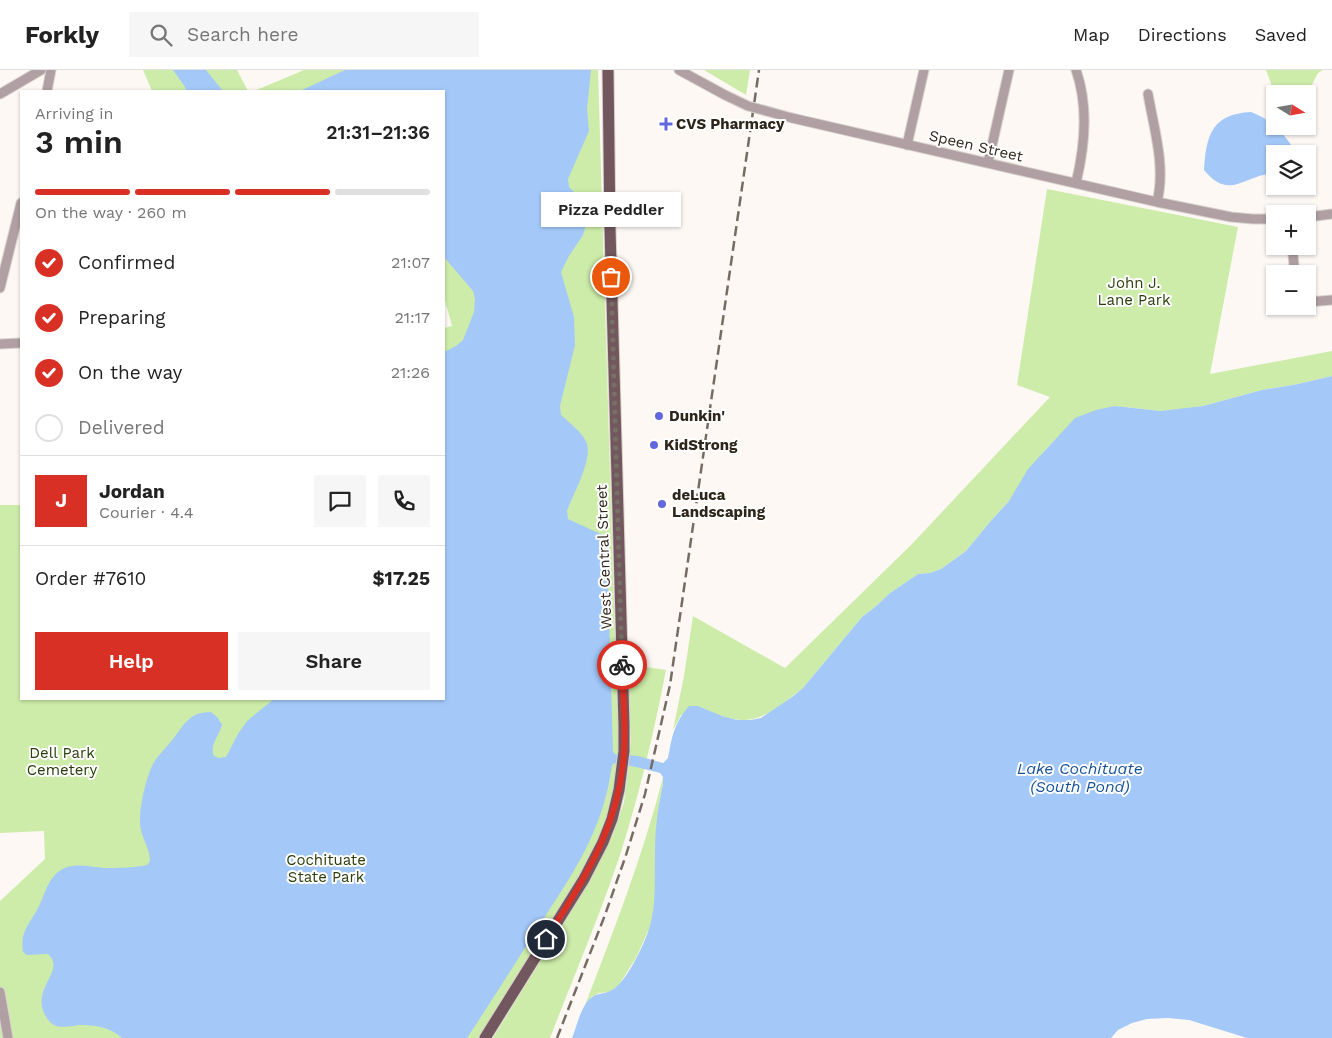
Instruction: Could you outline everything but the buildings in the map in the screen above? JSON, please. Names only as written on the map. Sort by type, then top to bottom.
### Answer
[{"type":"main road","name":"West Central Street","points":[[485,1038],[595,859],[612,819],[622,768],[624,751],[610,229],[608,70]]},
{"type":"street","points":[[0,94],[41,70]]},
{"type":"street","points":[[48,90],[51,70]]},
{"type":"street","name":"Speen Street","points":[[679,70],[725,95],[754,108],[792,118],[1157,202],[1231,217],[1266,219]]},
{"type":"street","points":[[907,145],[924,70]]},
{"type":"street","points":[[988,163],[1009,70]]},
{"type":"street","points":[[1076,70],[1082,96],[1084,132],[1076,184]]},
{"type":"street","points":[[1148,94],[1160,165],[1161,180],[1157,202]]},
{"type":"street","points":[[0,288],[20,207]]},
{"type":"street","points":[[1316,216],[1332,214]]},
{"type":"street","points":[[1316,301],[1332,300]]},
{"type":"street","points":[[0,344],[20,343]]},
{"type":"street","points":[[0,992],[8,1038]]},
{"type":"green space","points":[[143,70],[237,70],[247,90],[152,90]]},
{"type":"green space","name":"Cochituate State Park","points":[[304,70],[598,70],[617,705],[623,762],[603,842],[485,1038],[0,1038],[0,901],[45,859],[44,831],[0,833],[0,505],[20,505],[20,700],[445,700],[445,328],[452,326],[445,301],[445,90],[256,90]]},
{"type":"green space","points":[[704,70],[750,70],[746,95]]},
{"type":"green space","points":[[1266,70],[1323,70],[1318,73],[1312,85],[1272,85]]},
{"type":"green space","name":"John J. Lane Park","points":[[1047,189],[1238,227],[1210,374],[1332,351],[1332,376],[1262,390],[1203,406],[1179,410],[1161,411],[1115,406],[1059,436],[1046,449],[1009,501],[966,551],[941,569],[930,573],[918,574],[890,593],[862,617],[803,688],[789,699],[765,715],[743,720],[715,714],[698,706],[681,715],[673,730],[684,676],[693,616],[785,668],[911,545],[1050,397],[1017,385]]},
{"type":"green space","points":[[627,664],[666,670],[640,784],[613,876],[550,1038],[493,1038],[592,877],[613,835],[624,802],[631,740]]},
{"type":"green space","points":[[663,777],[655,851],[655,905],[652,922],[636,958],[618,986],[609,992],[599,993],[591,997],[584,1008],[637,865]]},
{"type":"water","points":[[173,70],[206,70],[222,90],[186,90]]},
{"type":"water","name":"Lake Cochituate (South Pond)","points":[[345,70],[591,70],[587,109],[589,131],[568,179],[569,187],[587,205],[589,214],[583,235],[561,272],[574,317],[575,345],[560,406],[561,415],[583,436],[588,451],[581,478],[567,511],[568,519],[603,535],[607,547],[613,752],[615,754],[638,756],[663,763],[668,758],[672,737],[677,724],[689,706],[698,706],[737,720],[751,720],[761,718],[792,697],[803,688],[862,617],[890,593],[918,574],[930,573],[941,569],[966,551],[1009,501],[1028,469],[1075,418],[1096,410],[1115,406],[1161,411],[1203,406],[1262,390],[1332,376],[1332,1038],[1247,1038],[1189,1020],[1168,1018],[1147,1019],[1132,1023],[1118,1030],[1111,1038],[572,1038],[582,1010],[588,1001],[598,994],[615,988],[630,970],[648,931],[653,909],[656,835],[663,777],[660,773],[615,763],[612,765],[602,811],[585,851],[563,889],[467,1038],[122,1038],[108,1029],[98,1026],[60,1027],[52,1024],[43,1010],[42,1000],[43,991],[53,968],[53,961],[48,954],[27,955],[23,952],[22,945],[26,929],[51,880],[59,871],[71,866],[120,868],[147,865],[150,861],[150,856],[140,826],[141,806],[146,784],[155,761],[188,720],[197,714],[211,712],[218,718],[222,725],[213,752],[214,756],[219,758],[226,757],[247,721],[273,700],[445,700],[445,352],[463,340],[474,312],[475,299],[473,291],[445,258],[445,90],[302,90]]},
{"type":"water","points":[[1251,112],[1266,119],[1266,135],[1284,135],[1291,145],[1266,145],[1266,175],[1255,177],[1239,184],[1222,184],[1214,180],[1204,170],[1209,137],[1220,122],[1227,117]]},
{"type":"railway","points":[[557,1038],[605,915],[626,855],[645,794],[670,685],[759,70]]},
{"type":"way so far","points":[[611,277],[622,665]]},
{"type":"place","name":"CVS Pharmacy","points":[[666,124]]},
{"type":"place","name":"Pizza Peddler","points":[[611,277]]},
{"type":"place","name":"Dunkin'","points":[[659,416]]},
{"type":"place","name":"KidStrong","points":[[654,445]]},
{"type":"place","name":"deLuca Landscaping","points":[[662,504]]},
{"type":"route","points":[[546,939],[595,859],[608,830],[616,805],[624,751],[622,665]]},
{"type":"park label","name":"Dell Park Cemetery","points":[[62,762]]}]
